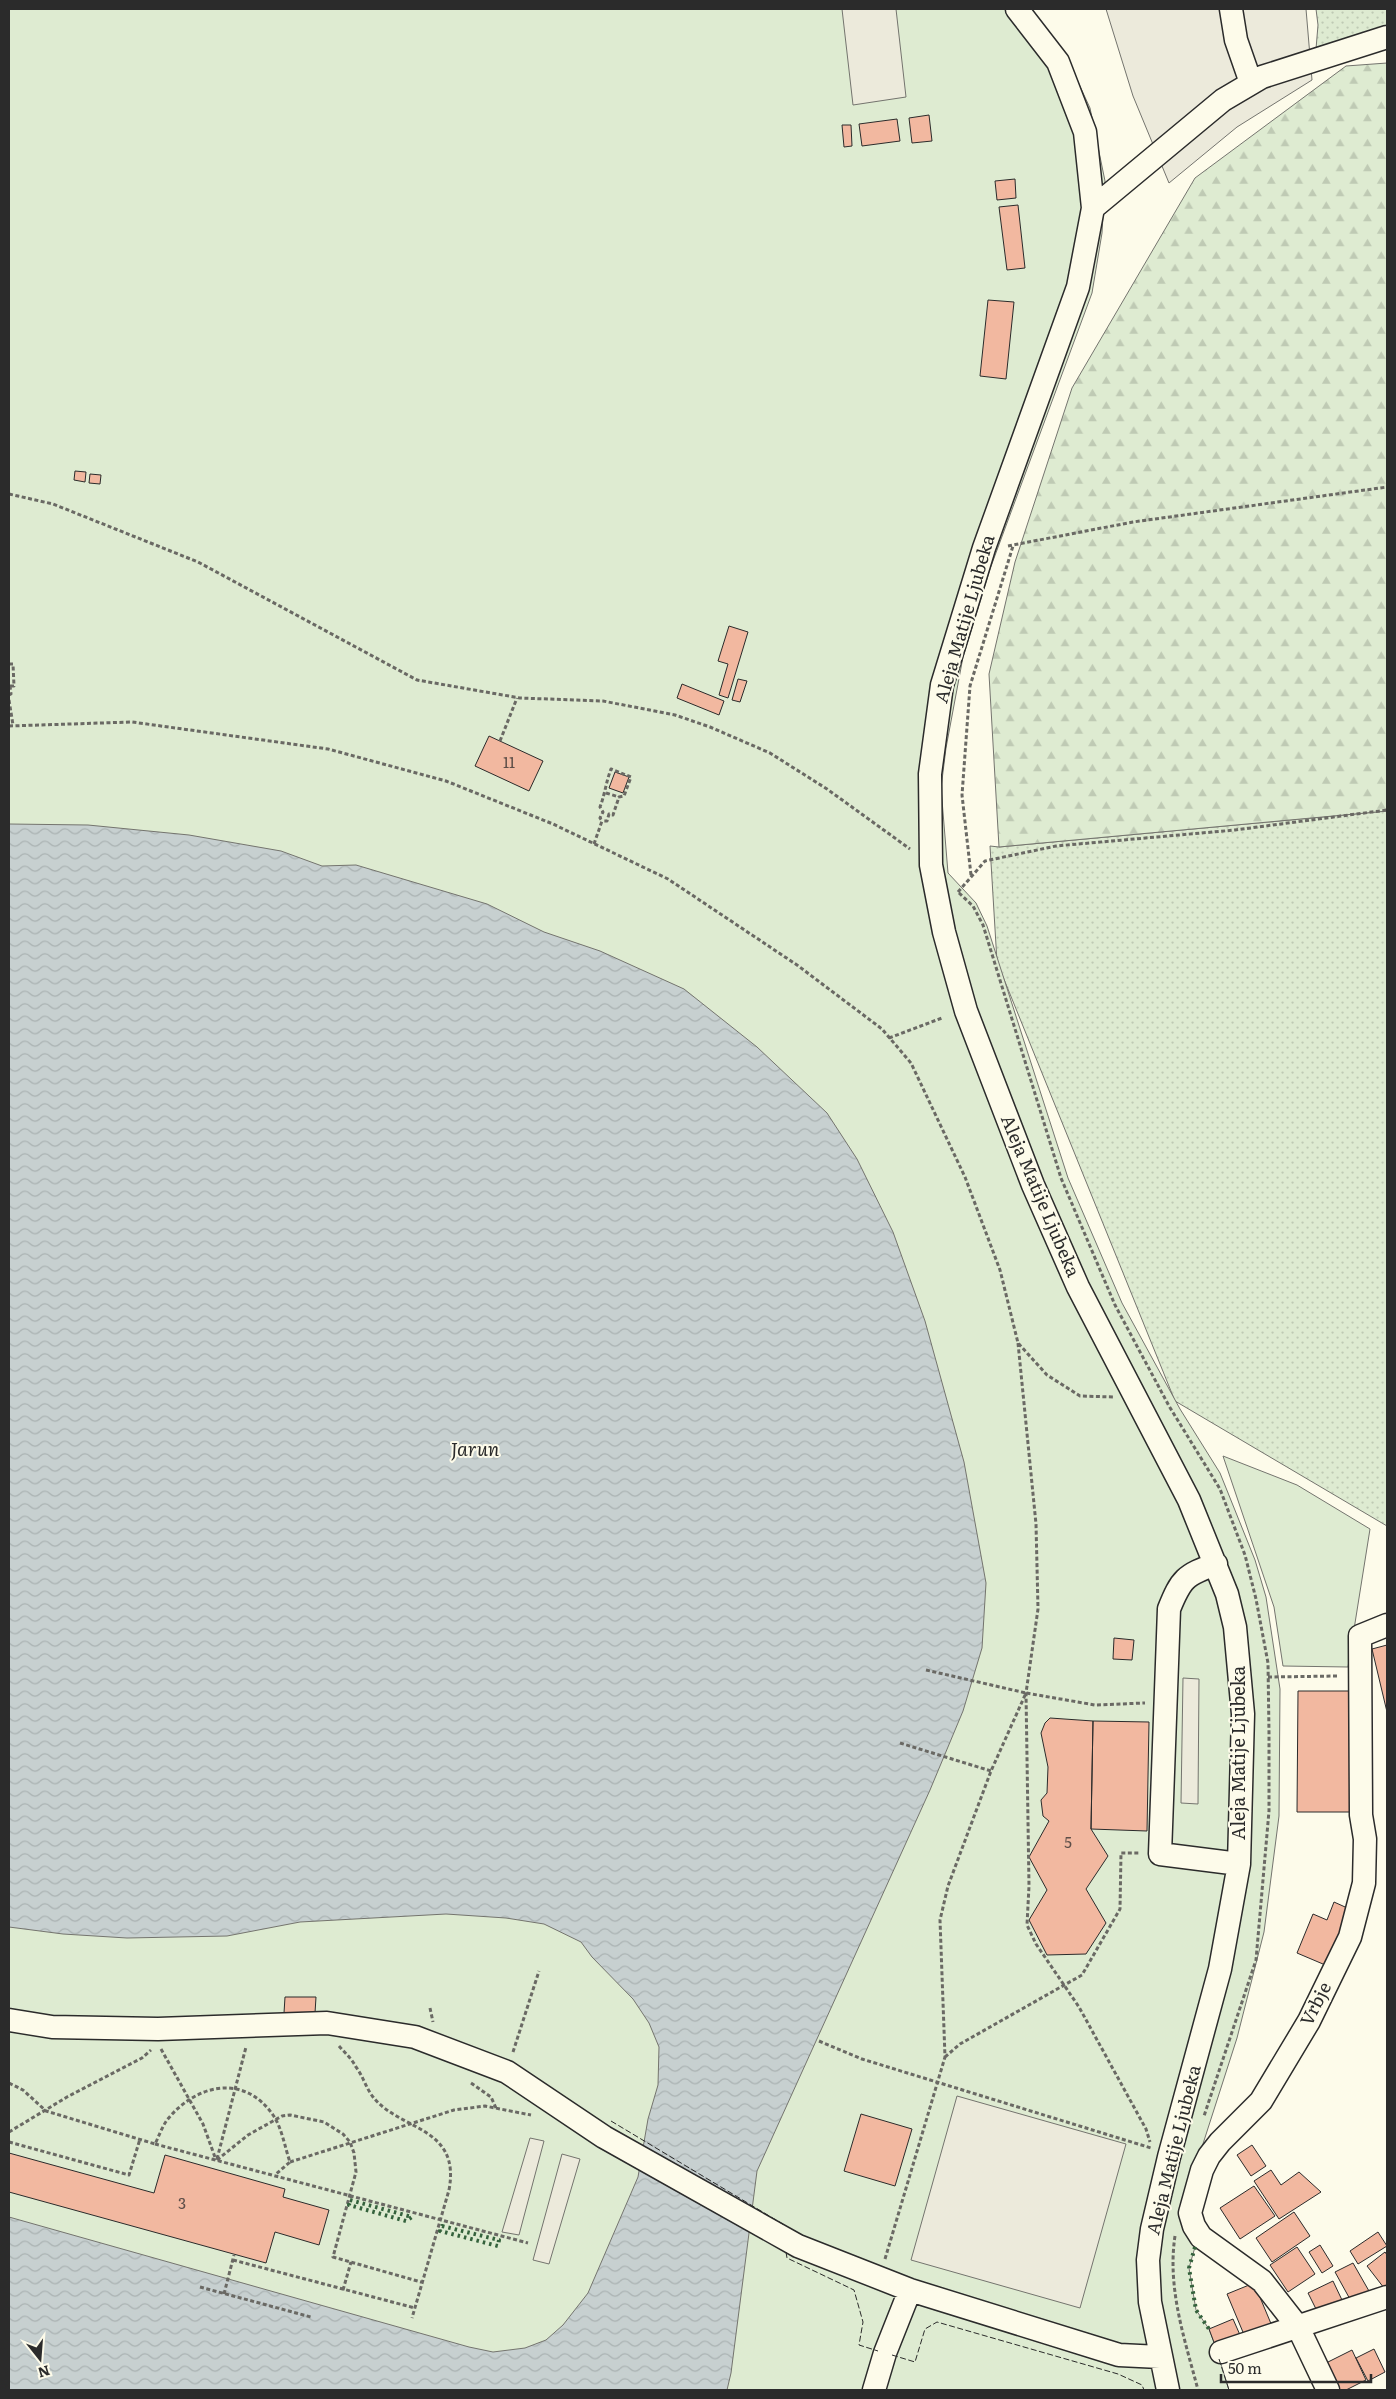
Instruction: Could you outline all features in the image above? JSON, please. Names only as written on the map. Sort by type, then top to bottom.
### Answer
[{"type":"street","name":"Aleja Matije Ljubeka","points":[[1017,9],[1058,62],[1085,132],[1093,208],[1078,287],[984,548],[942,685],[930,774],[931,865],[944,932],[966,1011],[1033,1185],[1078,1287],[1131,1392],[1189,1500],[1228,1594],[1235,1627],[1239,1657],[1242,1714],[1238,1864],[1220,1969],[1152,2229],[1148,2260],[1150,2302],[1168,2390]]},
{"type":"street","points":[[1231,9],[1236,40],[1252,84]]},
{"type":"street","points":[[1093,208],[1223,100],[1262,78],[1387,37]]},
{"type":"street","points":[[1216,1564],[1196,1571],[1179,1584],[1169,1609],[1160,1854],[1238,1864]]},
{"type":"street","name":"Vrbje","points":[[1328,2390],[1298,2326],[1262,2281],[1201,2237],[1194,2226],[1190,2213],[1202,2170],[1209,2156],[1261,2101],[1309,2021],[1350,1937],[1364,1884],[1360,1636],[1387,1625]]},
{"type":"street","points":[[9,2020],[52,2027],[158,2029],[327,2023],[415,2037],[507,2072],[604,2137],[782,2239],[910,2290],[1119,2355],[1160,2357]]},
{"type":"street","points":[[874,2390],[885,2353],[910,2290]]},
{"type":"street","points":[[1221,2352],[1298,2326],[1330,2318],[1387,2297]]},
{"type":"path","points":[[971,876],[962,795],[970,686],[1013,546],[1133,522],[1387,487]]},
{"type":"path","points":[[9,494],[53,504],[198,562],[417,680],[517,698],[603,702],[675,715],[710,727],[770,753],[827,789],[902,844]]},
{"type":"path","points":[[9,664],[12,664],[14,686],[9,686],[11,694],[9,695]]},
{"type":"path","points":[[500,741],[517,698]]},
{"type":"path","points":[[9,700],[11,726],[132,722],[328,749],[446,781],[553,824],[668,879],[798,965],[882,1029],[911,1063],[965,1176],[1000,1270],[1018,1343],[1036,1524],[1038,1609],[1026,1693],[1029,1886],[1027,1925],[1036,1944],[1065,1985],[1146,2128],[1152,2149],[938,2081],[862,2059],[819,2041]]},
{"type":"path","points":[[594,844],[602,821],[600,818],[603,812],[600,807],[606,794],[604,788],[611,769],[631,777],[624,796],[619,797],[606,794]]},
{"type":"path","points":[[602,821],[606,821],[609,814],[613,814],[619,797]]},
{"type":"path","points":[[958,892],[984,861],[1056,846],[1235,830],[1387,810]]},
{"type":"path","points":[[889,1038],[942,1018]]},
{"type":"path","points":[[1018,1343],[1047,1375],[1080,1396],[1110,1398],[1131,1392]]},
{"type":"path","points":[[926,1670],[1026,1693],[1095,1705],[1166,1702]]},
{"type":"path","points":[[1268,1677],[1360,1675]]},
{"type":"path","points":[[880,2277],[945,2057],[940,1920],[948,1886],[991,1771],[1026,1693]]},
{"type":"path","points":[[900,1743],[991,1771]]},
{"type":"path","points":[[945,2057],[960,2044],[1082,1975],[1120,1909],[1122,1853],[1160,1854]]},
{"type":"path","points":[[507,2072],[539,1971]]},
{"type":"path","points":[[334,2040],[356,2066],[374,2097],[390,2111],[412,2122],[437,2140],[448,2161],[450,2182],[441,2220],[421,2282],[412,2318]]},
{"type":"path","points":[[9,2132],[67,2097],[142,2058],[158,2044],[202,2124],[217,2160]]},
{"type":"path","points":[[217,2160],[247,2044]]},
{"type":"path","points":[[9,2083],[23,2090],[46,2111],[155,2144],[528,2243]]},
{"type":"path","points":[[155,2144],[166,2122],[188,2099],[201,2092],[236,2088],[256,2096],[276,2119],[290,2162]]},
{"type":"path","points":[[275,2175],[290,2162],[454,2110],[485,2106],[538,2116]]},
{"type":"path","points":[[217,2160],[248,2135],[276,2119],[290,2115],[324,2122],[333,2126],[350,2142],[356,2166],[333,2257],[421,2282]]},
{"type":"path","points":[[9,2142],[130,2175],[140,2139]]},
{"type":"path","points":[[224,2294],[234,2255]]},
{"type":"path","points":[[233,2260],[414,2308]]},
{"type":"path","points":[[343,2290],[351,2262]]},
{"type":"path","points":[[200,2287],[311,2317]]},
{"type":"green space","points":[[9,9],[1030,9],[1066,56],[1090,108],[1105,181],[1102,233],[1092,293],[990,569],[963,657],[946,748],[941,788],[948,873],[976,903],[987,926],[1068,1178],[1122,1303],[1180,1409],[1220,1473],[1255,1560],[1266,1597],[1280,1689],[1279,1816],[1264,1932],[1237,2038],[1201,2150],[1184,2230],[1195,2247],[1189,2268],[1196,2310],[1209,2329],[1229,2390],[9,2390]]},
{"type":"green space","points":[[1316,9],[1387,9],[1387,27],[1316,49],[1318,25]]},
{"type":"green space","points":[[1387,63],[1387,811],[999,847],[989,674],[1015,562],[1072,388],[1195,178],[1346,66]]},
{"type":"green space","points":[[1387,811],[1387,1526],[1175,1401],[997,962],[990,846],[999,847]]},
{"type":"green space","points":[[1223,1456],[1297,1485],[1370,1529],[1348,1667],[1283,1666],[1274,1607]]},
{"type":"shaded area","points":[[842,9],[896,9],[906,97],[853,105]]},
{"type":"shaded area","points":[[1106,9],[1306,9],[1312,80],[1237,127],[1169,183],[1133,96]]},
{"type":"shaded area","points":[[1183,1678],[1199,1679],[1198,1804],[1181,1803]]},
{"type":"shaded area","points":[[957,2096],[1126,2144],[1080,2308],[911,2260]]},
{"type":"shaded area","points":[[530,2138],[544,2141],[519,2235],[502,2232]]},
{"type":"shaded area","points":[[562,2154],[580,2159],[549,2264],[533,2260]]},
{"type":"water","name":"Jarun","points":[[9,824],[88,825],[189,835],[281,851],[322,866],[356,865],[487,904],[544,932],[600,951],[684,989],[757,1047],[827,1113],[857,1159],[893,1232],[925,1321],[964,1462],[986,1583],[982,1648],[963,1711],[930,1790],[757,2171],[731,2373],[727,2390],[9,2390],[9,2217],[469,2347],[493,2352],[525,2348],[546,2340],[563,2325],[588,2293],[638,2177],[648,2119],[658,2085],[659,2047],[649,2023],[633,1999],[592,1957],[581,1942],[544,1924],[506,1918],[446,1914],[300,1922],[227,1936],[127,1938],[63,1934],[9,1927]]},
{"type":"building","points":[[929,115],[932,141],[912,143],[909,118]]},
{"type":"building","points":[[897,119],[900,141],[862,146],[859,124]]},
{"type":"building","points":[[842,125],[851,125],[852,146],[844,147]]},
{"type":"building","points":[[1015,179],[1016,198],[997,200],[995,181]]},
{"type":"building","points":[[1018,205],[1025,268],[1007,270],[999,207]]},
{"type":"building","points":[[988,300],[1014,302],[1006,379],[980,376]]},
{"type":"building","points":[[75,471],[86,472],[85,482],[74,480]]},
{"type":"building","points":[[90,474],[101,475],[100,484],[89,483]]},
{"type":"building","points":[[729,626],[748,632],[728,698],[719,695],[728,664],[718,661]]},
{"type":"building","points":[[738,679],[747,681],[740,702],[732,700]]},
{"type":"building","points":[[682,684],[724,701],[719,715],[677,698]]},
{"type":"building","points":[[489,736],[543,761],[529,791],[475,766]]},
{"type":"building","points":[[615,772],[629,777],[623,793],[609,788]]},
{"type":"building","points":[[1114,1638],[1134,1640],[1132,1660],[1113,1659]]},
{"type":"building","points":[[1387,1645],[1387,1712],[1372,1649]]},
{"type":"building","points":[[1298,1691],[1350,1691],[1350,1812],[1297,1812]]},
{"type":"building","points":[[1050,1718],[1093,1721],[1091,1829],[1108,1856],[1086,1889],[1106,1923],[1086,1954],[1047,1955],[1029,1920],[1047,1890],[1029,1857],[1049,1821],[1043,1816],[1041,1800],[1047,1793],[1048,1767],[1041,1733],[1045,1723]]},
{"type":"building","points":[[1093,1721],[1149,1722],[1147,1831],[1091,1829]]},
{"type":"building","points":[[1334,1902],[1354,1911],[1330,1967],[1297,1953],[1313,1914],[1327,1920]]},
{"type":"building","points":[[285,1997],[316,1997],[315,2013],[284,2013]]},
{"type":"building","points":[[861,2114],[912,2129],[895,2186],[844,2171]]},
{"type":"building","points":[[1252,2145],[1266,2166],[1251,2176],[1237,2155]]},
{"type":"building","points":[[9,2153],[154,2193],[165,2155],[285,2189],[283,2197],[329,2210],[319,2245],[275,2232],[266,2263],[9,2192]]},
{"type":"building","points":[[1271,2170],[1281,2185],[1299,2172],[1321,2192],[1279,2219],[1254,2181]]},
{"type":"building","points":[[1254,2186],[1275,2216],[1240,2239],[1220,2208]]},
{"type":"building","points":[[1294,2212],[1310,2236],[1272,2262],[1256,2238]]},
{"type":"building","points":[[1378,2232],[1387,2246],[1358,2264],[1350,2251]]},
{"type":"building","points":[[1320,2245],[1333,2266],[1322,2273],[1309,2252]]},
{"type":"building","points":[[1297,2247],[1315,2274],[1288,2292],[1270,2265]]},
{"type":"building","points":[[1385,2252],[1387,2255],[1387,2286],[1384,2288],[1367,2266]]},
{"type":"building","points":[[1353,2263],[1369,2291],[1351,2301],[1335,2272]]},
{"type":"building","points":[[1333,2281],[1342,2300],[1318,2313],[1308,2293]]},
{"type":"building","points":[[1254,2283],[1272,2326],[1245,2337],[1227,2294]]},
{"type":"building","points":[[1233,2319],[1240,2335],[1215,2345],[1209,2329]]},
{"type":"building","points":[[1374,2349],[1385,2372],[1368,2381],[1356,2358]]},
{"type":"building","points":[[1352,2350],[1366,2380],[1346,2390],[1334,2390],[1322,2365]]},
{"type":"hedge","points":[[350,2200],[412,2217],[406,2221],[349,2205],[350,2200]]},
{"type":"hedge","points":[[442,2226],[499,2240],[498,2246],[440,2231],[442,2226]]},
{"type":"hedge","points":[[1195,2247],[1189,2268],[1196,2310],[1209,2329]]},
{"type":"fence","points":[[611,2121],[786,2226]]},
{"type":"fence","points":[[786,2252],[787,2258],[854,2290],[863,2322],[859,2345],[878,2351]]},
{"type":"fence","points":[[892,2355],[915,2362],[925,2329],[937,2322],[1118,2374],[1142,2385],[1144,2390]]},
{"type":"fence","points":[[1219,2359],[1229,2390]]}]
